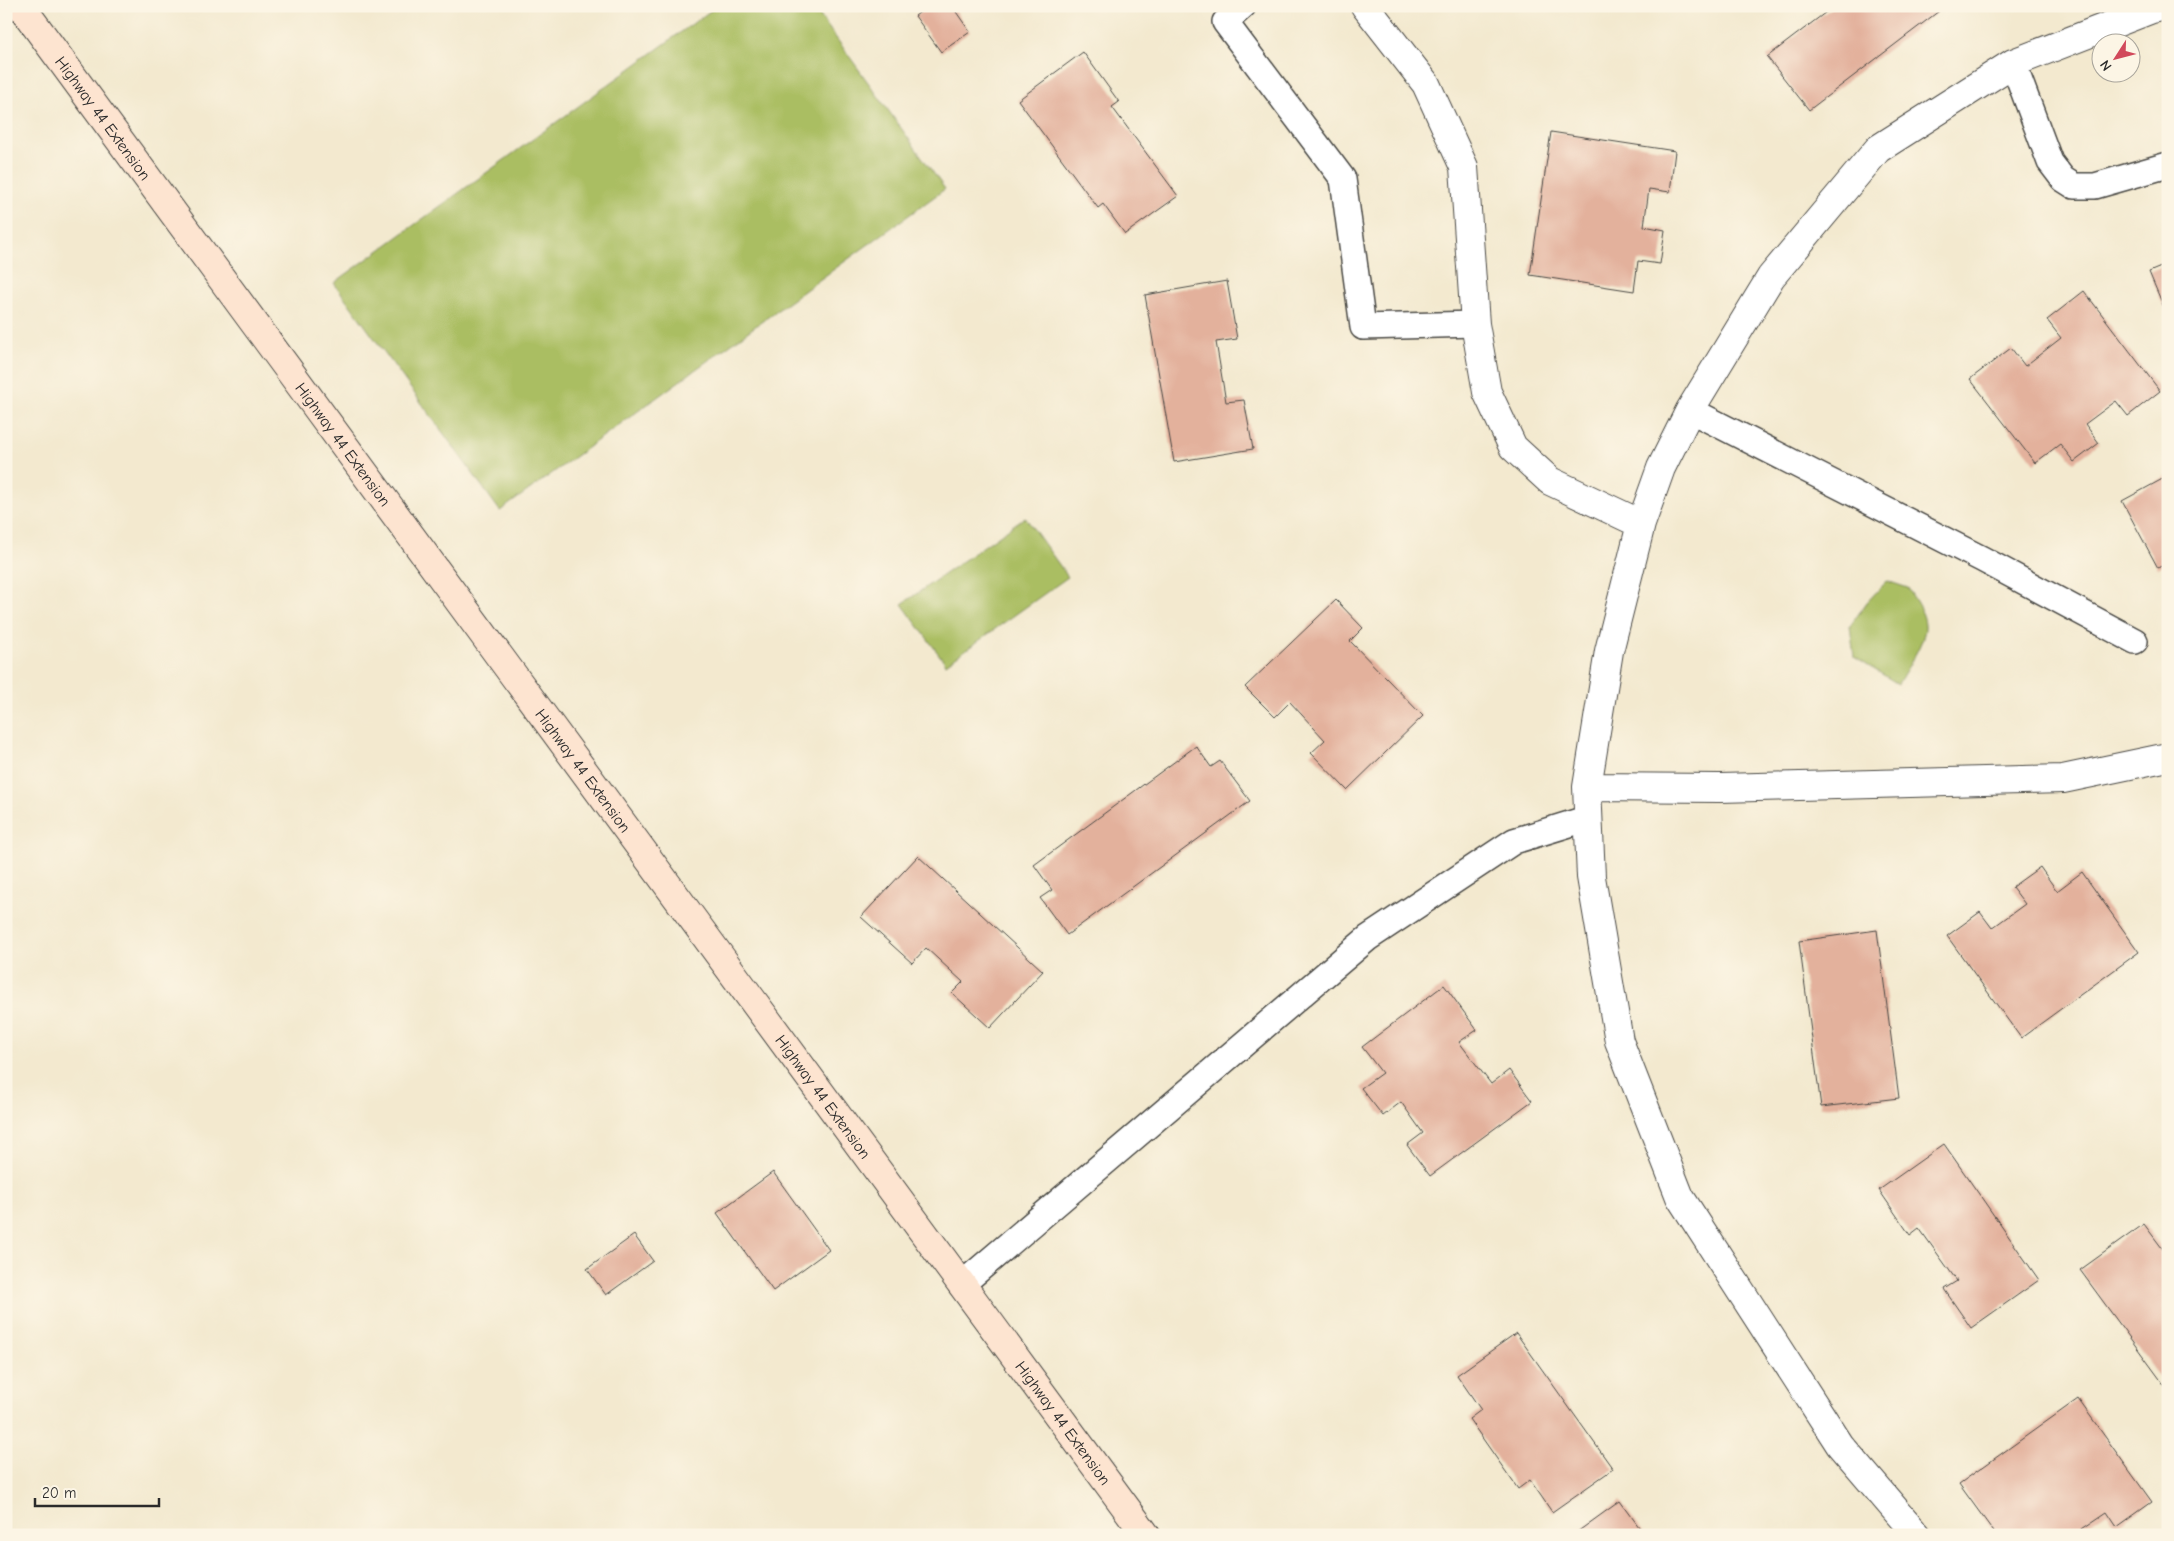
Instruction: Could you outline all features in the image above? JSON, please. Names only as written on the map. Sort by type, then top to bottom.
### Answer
[{"type":"main road","name":"Highway 44 Extension","points":[[21,6],[1146,1535]]},
{"type":"street","points":[[1365,6],[1426,84],[1464,166],[1475,324],[1487,392],[1513,447],[1550,481],[1641,524]]},
{"type":"street","points":[[1917,1535],[1840,1445],[1680,1197],[1619,1042],[1590,877],[1587,787],[1609,652],[1641,524],[1662,468],[1690,410],[1771,277],[1878,148],[2013,63],[2152,9],[2166,6]]},
{"type":"street","points":[[1587,787],[1720,788],[2063,779],[2168,757]]},
{"type":"lane","points":[[1243,6],[1225,22],[1343,179],[1363,326],[1475,324]]},
{"type":"lane","points":[[2013,63],[2050,162],[2063,179],[2074,186],[2095,186],[2168,165]]},
{"type":"lane","points":[[1690,410],[1982,559],[2135,641]]},
{"type":"lane","points":[[961,1285],[1368,938],[1514,841],[1588,818]]},
{"type":"green space","points":[[717,6],[813,6],[945,189],[500,511],[334,283]]},
{"type":"green space","points":[[1025,517],[1068,577],[946,664],[902,604]]},
{"type":"green space","points":[[1887,581],[1908,588],[1921,610],[1925,624],[1923,638],[1898,684],[1854,657],[1850,626],[1867,602]]},
{"type":"building","points":[[928,6],[952,6],[970,32],[941,52],[915,16]]},
{"type":"building","points":[[1834,6],[1936,6],[1939,11],[1809,110],[1767,57]]},
{"type":"building","points":[[1083,52],[1119,102],[1112,107],[1178,196],[1125,234],[1103,204],[1098,208],[1018,100]]},
{"type":"building","points":[[1551,132],[1675,151],[1670,192],[1649,189],[1644,226],[1665,230],[1660,264],[1638,261],[1634,291],[1530,275]]},
{"type":"building","points":[[2168,264],[2168,317],[2149,272]]},
{"type":"building","points":[[1227,281],[1237,339],[1216,342],[1226,402],[1244,400],[1253,449],[1174,462],[1145,295]]},
{"type":"building","points":[[2084,291],[2160,391],[2128,416],[2116,401],[2085,424],[2099,443],[2074,462],[2060,444],[2035,463],[1970,379],[2011,348],[2025,366],[2061,338],[2047,320]]},
{"type":"building","points":[[2168,476],[2168,562],[2158,568],[2122,501]]},
{"type":"building","points":[[1336,600],[1363,628],[1350,641],[1423,716],[1347,790],[1311,753],[1325,740],[1290,702],[1275,717],[1245,687]]},
{"type":"building","points":[[1196,746],[1211,767],[1220,761],[1250,801],[1067,935],[1040,898],[1052,890],[1034,865]]},
{"type":"building","points":[[918,856],[1043,971],[990,1028],[952,993],[963,982],[926,948],[912,963],[861,917]]},
{"type":"building","points":[[2040,867],[2057,891],[2082,872],[2139,952],[2021,1038],[1947,936],[1980,912],[1992,928],[2025,904],[2012,887]]},
{"type":"building","points":[[1877,930],[1899,1098],[1821,1107],[1799,941]]},
{"type":"building","points":[[1444,985],[1477,1030],[1459,1042],[1491,1084],[1509,1070],[1532,1101],[1430,1176],[1407,1145],[1423,1133],[1401,1102],[1383,1116],[1361,1088],[1382,1073],[1362,1047]]},
{"type":"building","points":[[1944,1144],[2039,1280],[1971,1328],[1944,1289],[1957,1281],[1919,1228],[1910,1235],[1879,1190]]},
{"type":"building","points":[[773,1172],[829,1250],[773,1291],[717,1213]]},
{"type":"building","points":[[2144,1224],[2168,1256],[2168,1390],[2080,1270]]},
{"type":"building","points":[[634,1235],[653,1261],[606,1295],[587,1269]]},
{"type":"building","points":[[1516,1333],[1613,1469],[1552,1512],[1530,1480],[1518,1489],[1469,1419],[1481,1410],[1457,1375]]},
{"type":"building","points":[[2078,1399],[2152,1502],[2117,1527],[2107,1512],[2076,1533],[2078,1535],[1996,1535],[1959,1484]]},
{"type":"building","points":[[1620,1501],[1645,1535],[1573,1535]]}]
